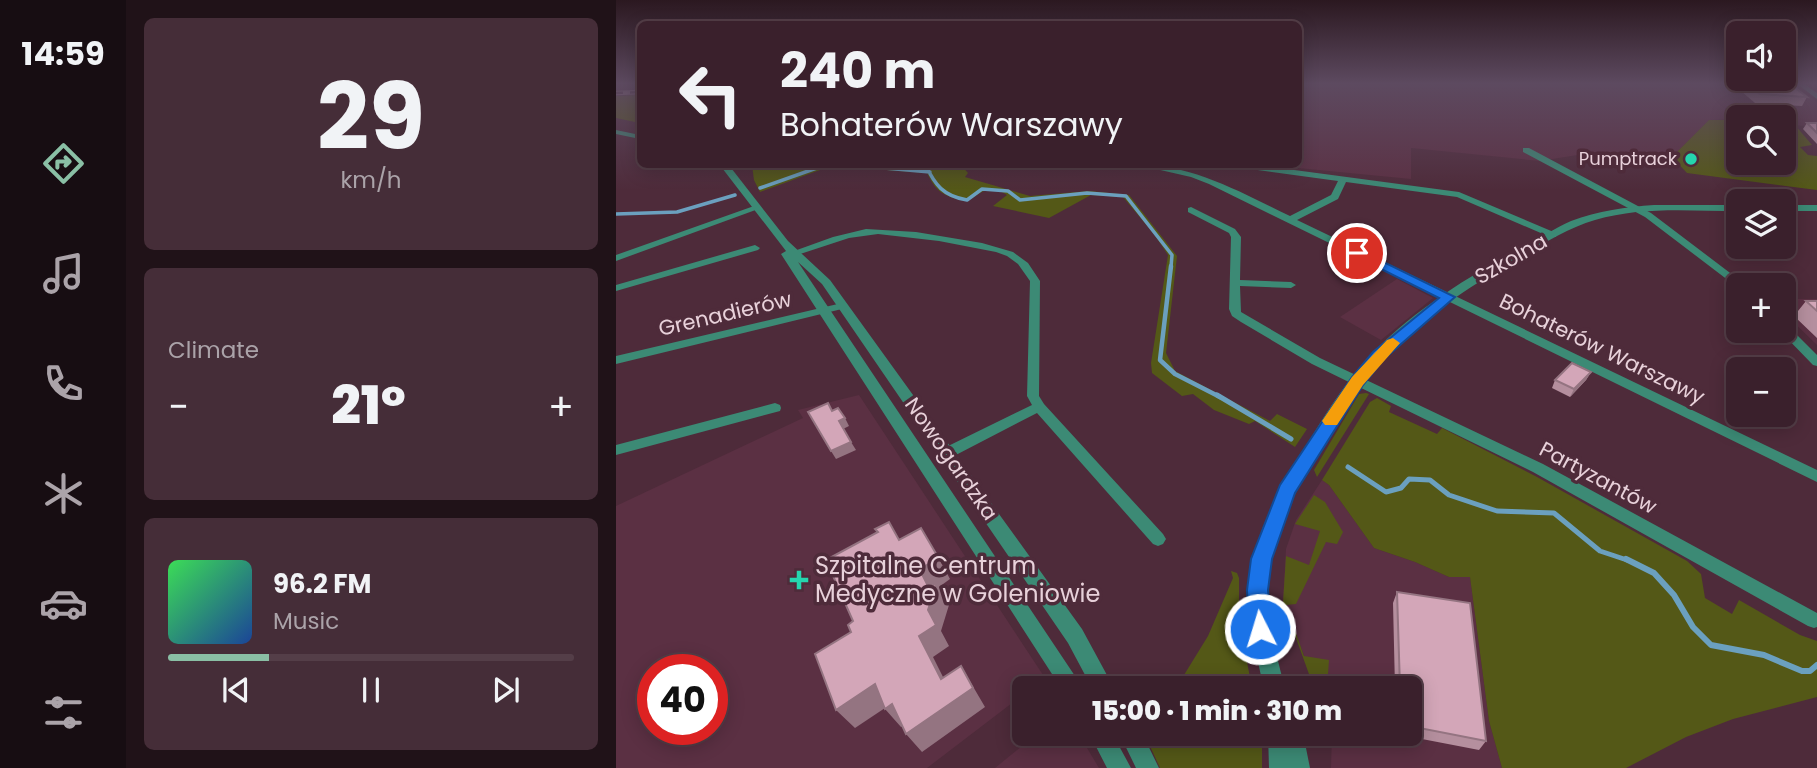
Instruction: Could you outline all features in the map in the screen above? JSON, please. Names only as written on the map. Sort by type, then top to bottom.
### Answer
[{"type":"street","points":[[616,132],[637,136]]},
{"type":"street","points":[[1526,150],[1636,209],[1726,274]]},
{"type":"street","name":"Nowogardzka","points":[[725,168],[789,250],[826,282],[833,308],[1065,676]]},
{"type":"street","name":"Bohaterów Warszawy","points":[[1157,168],[1193,175],[1290,220],[1817,476]]},
{"type":"street","points":[[1193,175],[1196,168]]},
{"type":"street","points":[[1259,168],[1459,195],[1553,235]]},
{"type":"street","points":[[1290,220],[1335,197],[1343,179]]},
{"type":"street","points":[[616,258],[757,208]]},
{"type":"street","name":"Szkolna","points":[[1272,676],[1262,643],[1258,615],[1257,590],[1261,559],[1287,491],[1357,381],[1379,355],[1449,297],[1553,235],[1594,216],[1636,209],[1726,208]]},
{"type":"street","points":[[1796,208],[1817,208]]},
{"type":"street","points":[[1191,210],[1235,234],[1234,283],[1291,285]]},
{"type":"street","points":[[789,250],[854,234],[874,232],[984,245],[1010,254],[1028,268],[1035,281],[1032,386],[1039,407],[1158,539]]},
{"type":"street","points":[[616,288],[755,248]]},
{"type":"street","name":"Partyzantów","points":[[1234,283],[1236,314],[1304,355],[1538,468],[1814,620]]},
{"type":"street","name":"Nowogardzka","points":[[833,308],[947,453],[1074,636],[1097,676]]},
{"type":"street","name":"Grenadierów","points":[[616,360],[833,308]]},
{"type":"street","points":[[1796,340],[1817,362]]},
{"type":"street","points":[[947,453],[1039,407]]},
{"type":"street","points":[[616,450],[775,408]]},
{"type":"street","points":[[1107,746],[1119,768]]},
{"type":"street","points":[[1137,746],[1148,768]]},
{"type":"street","points":[[1279,746],[1280,768]]},
{"type":"street","points":[[1294,746],[1298,768]]},
{"type":"shaded area","points":[[1302,119],[1726,119],[1709,120],[1672,157],[1659,159],[1596,152],[1540,161],[1411,148],[1411,179],[1298,168],[1302,168]]},
{"type":"shaded area","points":[[1796,119],[1817,119],[1817,127],[1796,125]]},
{"type":"shaded area","points":[[1397,279],[1433,298],[1381,340],[1340,317]]},
{"type":"shaded area","points":[[1796,299],[1817,299],[1817,345],[1796,325]]},
{"type":"shaded area","name":"Szpitalne Centrum Medyczne w Goleniowie","points":[[859,395],[1044,676],[1012,676],[1012,703],[927,768],[616,768],[616,506],[803,418],[798,410]]},
{"type":"shaded area","points":[[1322,480],[1329,485],[1374,548],[1449,577],[1470,577],[1489,721],[1502,768],[1331,768],[1332,746],[1422,746],[1422,676],[1312,676],[1283,602],[1286,549],[1296,520]]},
{"type":"shaded area","points":[[1022,746],[1086,746],[1099,768],[995,768]]},
{"type":"green space","points":[[1709,120],[1726,120],[1726,175],[1796,175],[1796,126],[1812,145],[1800,147],[1808,155],[1817,156],[1817,190],[1687,173],[1672,157]]},
{"type":"green space","points":[[752,168],[826,168],[760,192]]},
{"type":"green space","points":[[858,168],[964,168],[968,173],[965,177],[1030,196],[1089,191],[1129,195],[1177,256],[1166,353],[1175,371],[1270,421],[1277,414],[1307,429],[1295,447],[1255,421],[1249,424],[1214,410],[1193,394],[1182,396],[1152,373],[1151,363],[1168,255],[1123,197],[1091,195],[1049,218],[993,206],[1007,195],[994,189],[965,201],[951,197],[937,189],[927,173]]},
{"type":"green space","points":[[1359,394],[1369,394],[1317,477],[1314,470]]},
{"type":"green space","points":[[1377,398],[1391,406],[1389,412],[1437,434],[1442,428],[1537,477],[1687,561],[1701,574],[1705,598],[1732,614],[1739,600],[1800,635],[1817,641],[1817,697],[1733,719],[1686,737],[1626,768],[1502,768],[1489,721],[1470,577],[1449,577],[1374,548],[1329,485],[1322,480],[1370,402]]},
{"type":"green space","points":[[1314,495],[1325,502],[1343,532],[1337,544],[1326,542],[1296,604],[1286,605],[1304,656],[1329,660],[1328,676],[1310,676],[1283,602],[1286,556],[1309,565],[1320,531],[1295,524]]},
{"type":"green space","points":[[1231,571],[1237,573],[1239,578],[1239,620],[1250,676],[1183,676],[1208,636],[1233,578]]},
{"type":"green space","points":[[1150,746],[1262,746],[1262,768],[1160,768]]},
{"type":"building","points":[[1807,123],[1817,123],[1817,133]]},
{"type":"building","points":[[1806,301],[1817,301],[1817,311]]},
{"type":"building","points":[[1572,363],[1591,372],[1574,389],[1555,380]]},
{"type":"building","points":[[828,403],[832,411],[838,408],[845,418],[839,421],[851,442],[831,451],[808,412]]},
{"type":"building","points":[[889,522],[899,540],[921,528],[938,557],[920,570],[929,588],[937,583],[928,610],[936,625],[919,636],[941,679],[961,666],[973,688],[906,734],[892,704],[885,709],[875,684],[836,710],[815,654],[851,632],[848,625],[853,621],[826,560],[878,532],[875,529]]},
{"type":"building","points":[[1397,592],[1470,603],[1486,741],[1422,729],[1422,676],[1400,676]]},
{"type":"waterway","points":[[760,188],[817,168]]},
{"type":"waterway","points":[[884,168],[929,172]]},
{"type":"waterway","points":[[927,168],[929,172]]},
{"type":"waterway","points":[[929,172],[946,192],[967,200],[982,189],[1008,191],[1020,200],[1087,193],[1126,196],[1172,255],[1171,267]]},
{"type":"waterway","points":[[616,214],[677,212],[735,195]]},
{"type":"waterway","points":[[1171,266],[1160,360],[1175,374],[1220,397]]},
{"type":"waterway","points":[[1217,395],[1291,439]]},
{"type":"waterway","points":[[1348,467],[1386,492],[1401,488],[1409,479],[1430,480],[1449,495],[1497,511],[1554,513],[1600,551],[1630,561]]},
{"type":"waterway","points":[[1626,559],[1630,561]]},
{"type":"waterway","points":[[1630,561],[1654,573],[1674,595],[1693,627],[1711,645],[1764,655],[1802,671],[1810,671],[1817,665]]},
{"type":"slow traffic","points":[[1331,421],[1357,381],[1393,343]]},
{"type":"place","name":"Pumptrack","points":[[1691,159]]},
{"type":"place","name":"Szpitalne Centrum Medyczne w Goleniowie","points":[[799,580]]},
{"type":"route","points":[[1260,629],[1257,590],[1261,559],[1287,491],[1357,381],[1379,355],[1449,297],[1357,253]]}]
